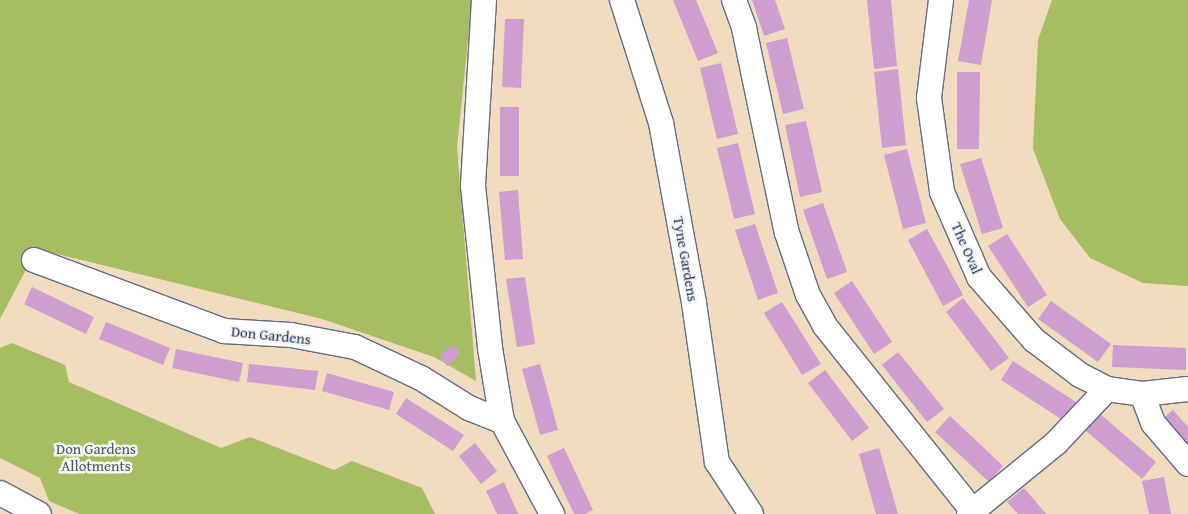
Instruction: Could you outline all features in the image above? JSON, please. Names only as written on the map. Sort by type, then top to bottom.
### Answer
[{"type":"street","points":[[484,0],[473,186],[490,348],[502,421],[552,514]]},
{"type":"street","name":"Tyne Gardens","points":[[622,0],[661,123],[694,303],[717,462],[751,514]]},
{"type":"street","points":[[734,0],[746,38],[787,233],[808,295],[825,326],[972,513],[1056,442],[1107,389]]},
{"type":"street","name":"The Oval","points":[[941,0],[929,98],[942,192],[979,277],[1034,340],[1080,375],[1107,389],[1142,394],[1188,389]]},
{"type":"street","name":"Don Gardens","points":[[34,260],[224,331],[291,335],[355,347],[421,378],[469,408],[502,421]]},
{"type":"street","points":[[1142,394],[1153,423],[1188,464]]},
{"type":"street","points":[[0,493],[39,514]]},
{"type":"green space","points":[[0,0],[472,0],[457,148],[476,381],[434,357],[322,319],[37,249],[0,319]]},
{"type":"green space","points":[[1052,0],[1188,0],[1188,286],[1143,283],[1090,258],[1060,219],[1033,149],[1038,40]]},
{"type":"green space","name":"Don Gardens Allotments","points":[[12,343],[65,365],[69,382],[221,448],[250,437],[334,470],[352,461],[422,488],[435,514],[79,514],[49,501],[40,478],[0,458],[0,348]]},
{"type":"building","points":[[673,0],[696,0],[718,53],[698,61]]},
{"type":"building","points":[[752,0],[775,0],[785,29],[764,36]]},
{"type":"building","points":[[867,0],[891,0],[897,66],[874,69]]},
{"type":"building","points":[[969,0],[992,0],[981,65],[958,61]]},
{"type":"building","points":[[505,19],[524,19],[521,88],[502,87]]},
{"type":"building","points":[[787,38],[804,109],[783,114],[766,43]]},
{"type":"building","points":[[721,63],[738,134],[717,139],[700,68]]},
{"type":"building","points":[[898,69],[906,145],[882,148],[874,72]]},
{"type":"building","points":[[957,72],[980,72],[979,149],[957,149]]},
{"type":"building","points":[[500,107],[519,107],[519,176],[500,176]]},
{"type":"building","points":[[806,121],[822,192],[800,197],[785,125]]},
{"type":"building","points":[[738,143],[755,214],[734,219],[717,148]]},
{"type":"building","points":[[907,149],[926,223],[903,229],[884,155]]},
{"type":"building","points":[[981,158],[1003,228],[982,234],[960,164]]},
{"type":"building","points":[[518,190],[523,259],[505,260],[499,192]]},
{"type":"building","points":[[823,203],[847,272],[827,279],[803,210]]},
{"type":"building","points":[[755,224],[778,293],[758,300],[735,230]]},
{"type":"building","points":[[927,229],[963,295],[943,306],[908,240]]},
{"type":"building","points":[[1007,234],[1047,295],[1028,307],[988,246]]},
{"type":"building","points":[[525,277],[535,344],[517,347],[506,279]]},
{"type":"building","points":[[852,281],[892,342],[874,354],[834,293]]},
{"type":"building","points":[[32,287],[94,317],[86,334],[24,304]]},
{"type":"building","points":[[963,298],[1009,358],[991,371],[946,312]]},
{"type":"building","points":[[1051,301],[1111,344],[1098,362],[1038,319]]},
{"type":"building","points":[[782,302],[821,364],[802,375],[764,313]]},
{"type":"building","points":[[106,322],[170,348],[163,365],[99,339]]},
{"type":"building","points":[[1113,345],[1186,348],[1186,370],[1112,367]]},
{"type":"building","points":[[450,347],[457,347],[460,353],[447,366],[439,355]]},
{"type":"building","points":[[176,349],[243,363],[239,382],[172,368]]},
{"type":"building","points":[[898,352],[944,409],[927,422],[882,365]]},
{"type":"building","points":[[1013,361],[1076,402],[1064,421],[1001,380]]},
{"type":"building","points":[[249,364],[318,371],[315,390],[247,382]]},
{"type":"building","points":[[540,364],[558,430],[540,435],[522,369]]},
{"type":"building","points":[[825,370],[869,428],[852,441],[808,383]]},
{"type":"building","points":[[327,373],[394,392],[389,410],[322,391]]},
{"type":"building","points":[[406,398],[464,435],[453,451],[396,414]]},
{"type":"building","points":[[1173,410],[1188,427],[1188,452],[1160,421]]},
{"type":"building","points":[[1099,413],[1156,462],[1142,479],[1085,430]]},
{"type":"building","points":[[950,416],[1003,466],[989,482],[935,432]]},
{"type":"building","points":[[475,443],[497,471],[481,484],[459,456]]},
{"type":"building","points":[[564,448],[593,510],[585,514],[574,514],[547,456]]},
{"type":"building","points":[[879,448],[898,514],[876,514],[859,454]]},
{"type":"building","points":[[1164,477],[1171,514],[1149,514],[1142,481]]},
{"type":"building","points":[[504,482],[518,514],[497,514],[486,491]]},
{"type":"building","points":[[1024,488],[1046,514],[1018,514],[1007,502]]}]
